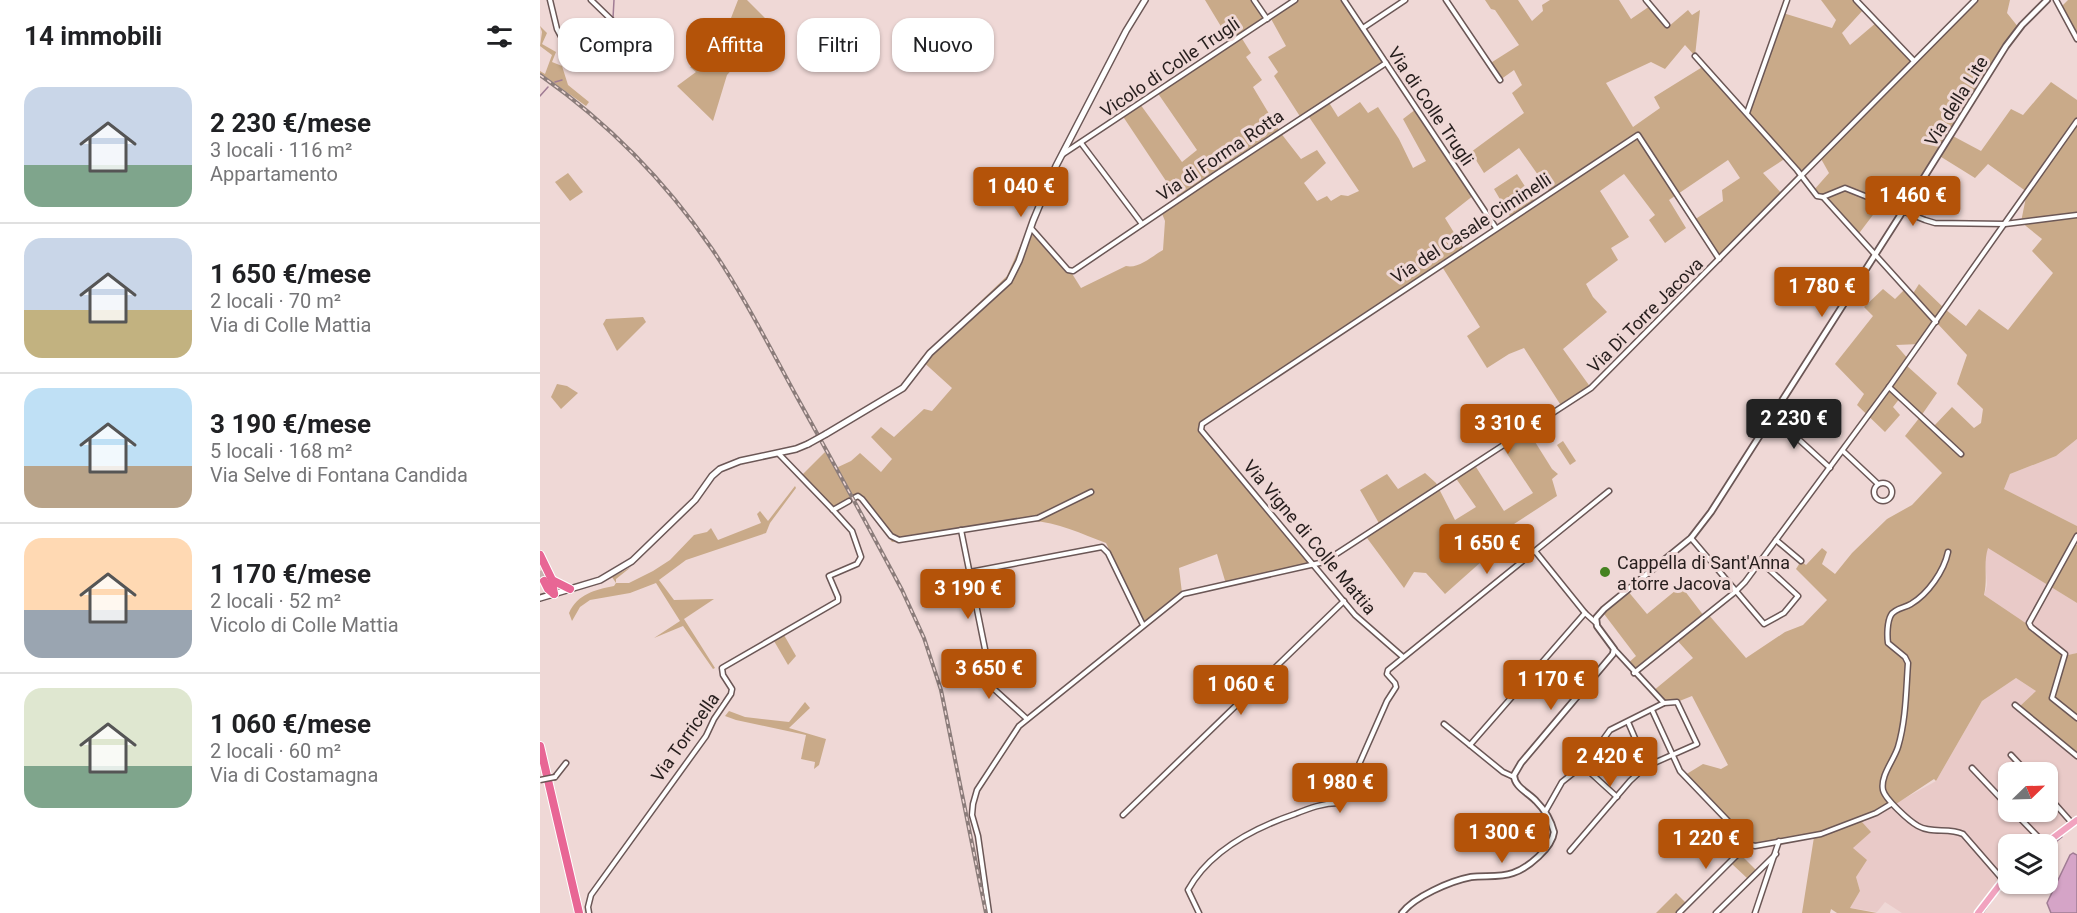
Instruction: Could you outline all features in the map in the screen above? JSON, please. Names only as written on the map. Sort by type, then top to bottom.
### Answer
[{"type":"highway","points":[[540,555],[554,594]]},
{"type":"highway","points":[[548,580],[570,589]]},
{"type":"highway","points":[[540,592],[548,580]]},
{"type":"highway","points":[[540,746],[577,913]]},
{"type":"highway","points":[[540,764],[577,913]]},
{"type":"main road","points":[[540,598],[604,578],[640,556],[695,500],[720,468],[740,461],[791,450],[903,388],[929,354],[1004,287],[1017,267],[1030,228],[1061,156],[1126,31],[1145,0]]},
{"type":"main road","points":[[2058,834],[2075,822]]},
{"type":"main road","points":[[1978,913],[1998,887]]},
{"type":"street","points":[[550,0],[558,31]]},
{"type":"street","points":[[591,0],[610,18]]},
{"type":"street","points":[[1254,0],[1267,19]]},
{"type":"street","name":"Vicolo di Colle Trugli","points":[[1061,156],[1295,0]]},
{"type":"street","name":"Via di Colle Trugli","points":[[1344,0],[1496,228]]},
{"type":"street","points":[[1363,28],[1405,0]]},
{"type":"street","points":[[1446,0],[1500,80]]},
{"type":"street","points":[[1646,0],[1667,25]]},
{"type":"street","points":[[1747,113],[1787,0]]},
{"type":"street","points":[[1856,0],[1914,61]]},
{"type":"street","name":"Via Di Torre Jacova","points":[[989,913],[972,804],[978,789],[1016,729],[1143,625],[1188,592],[1328,560],[1591,388],[1976,0]]},
{"type":"street","name":"Via della Lite","points":[[1595,622],[1604,609],[1691,538],[1713,510],[1903,212],[2006,45],[2022,24],[2047,0]]},
{"type":"street","points":[[2056,0],[2077,39]]},
{"type":"street","points":[[1695,56],[1797,170],[1817,196],[1822,197],[1936,322]]},
{"type":"street","name":"Via di Forma Rotta","points":[[1030,228],[1071,272],[1386,63]]},
{"type":"street","points":[[1634,673],[1735,592],[1760,561],[1843,451],[2077,122]]},
{"type":"street","name":"Via del Casale Ciminelli","points":[[1202,430],[1203,422],[1638,135],[1719,259]]},
{"type":"street","points":[[1081,142],[1142,224]]},
{"type":"street","points":[[1822,197],[1844,188],[1935,223],[2005,224],[2077,215]]},
{"type":"street","points":[[1889,387],[1960,454]]},
{"type":"street","points":[[1773,416],[1830,468]]},
{"type":"street","name":"Via Vigne di Colle Mattia","points":[[1202,430],[1359,619],[1403,657]]},
{"type":"street","points":[[1843,451],[1878,484]]},
{"type":"street","points":[[778,453],[833,510],[858,496],[895,539],[1041,517],[1091,492]]},
{"type":"street","points":[[1886,483],[1891,487],[1892,495],[1889,500],[1884,502],[1876,498],[1874,492],[1878,484],[1886,483]]},
{"type":"street","points":[[1199,913],[1188,891],[1193,882],[1209,864],[1244,835],[1277,820],[1325,803],[1342,801],[1352,789],[1357,769],[1396,686],[1386,672],[1609,490]]},
{"type":"street","name":"Via Torricella","points":[[589,913],[591,895],[706,735],[731,694],[732,688],[723,675],[722,668],[838,602],[838,597],[829,580],[830,576],[856,565],[861,557],[851,529],[833,510]]},
{"type":"street","points":[[961,530],[987,657],[984,677],[986,683],[1027,719]]},
{"type":"street","points":[[2077,536],[2029,623],[2065,654],[2052,698],[2077,718]]},
{"type":"street","points":[[1691,538],[1764,624],[1784,613],[1798,596],[1760,561]]},
{"type":"street","points":[[1776,540],[1801,561]]},
{"type":"street","points":[[970,572],[1102,547],[1108,553],[1143,625]]},
{"type":"street","points":[[1535,551],[1595,622],[1634,673],[1664,703]]},
{"type":"street","points":[[1948,552],[1944,566],[1927,590],[1911,604],[1894,612],[1890,619],[1888,643],[1908,661],[1901,734],[1882,786],[1891,804],[1920,828],[1955,831],[1963,834],[1998,874]]},
{"type":"street","points":[[1124,815],[1344,600]]},
{"type":"street","points":[[1470,745],[1585,612]]},
{"type":"street","points":[[1402,913],[1415,900],[1455,882],[1473,877],[1509,874],[1521,869],[1542,852],[1553,837],[1553,828],[1545,812],[1516,783],[1514,777],[1518,766],[1608,661],[1614,649]]},
{"type":"street","points":[[1545,812],[1562,782],[1583,766],[1610,730],[1664,703],[1677,702],[1697,744],[1647,766],[1617,796],[1570,851]]},
{"type":"street","points":[[2015,705],[2077,756]]},
{"type":"street","points":[[1652,710],[1680,771],[1749,843],[1755,846],[1834,830],[1876,813],[1891,804]]},
{"type":"street","points":[[1628,722],[1647,766]]},
{"type":"street","points":[[1444,724],[1503,772],[1514,777]]},
{"type":"street","points":[[2011,755],[2018,762]]},
{"type":"street","points":[[540,780],[555,777],[566,763]]},
{"type":"street","points":[[1583,766],[1617,796]]},
{"type":"street","points":[[1972,768],[1998,795]]},
{"type":"street","points":[[2058,806],[2075,822]]},
{"type":"street","points":[[2024,822],[2035,834]]},
{"type":"street","points":[[1755,913],[1779,841]]},
{"type":"street","points":[[1679,913],[1749,843]]},
{"type":"street","points":[[1716,913],[1776,854]]},
{"type":"shaded area","points":[[738,0],[747,0],[765,18],[731,18]]},
{"type":"shaded area","points":[[1205,0],[1254,0],[1267,19],[1241,37],[1251,53],[1246,57],[1262,80],[1253,87],[1280,132],[1301,159],[1317,150],[1326,163],[1304,183],[1317,201],[1327,196],[1331,201],[1341,195],[1348,196],[1359,191],[1307,114],[1301,118],[1274,76],[1278,72],[1268,57],[1286,46],[1270,17],[1295,0],[1344,0],[1386,63],[1328,101],[1338,117],[1360,102],[1368,113],[1378,107],[1399,139],[1413,168],[1426,161],[1403,119],[1416,109],[1474,195],[1445,218],[1464,249],[1511,218],[1494,189],[1517,174],[1535,202],[1550,192],[1519,148],[1484,173],[1471,152],[1524,113],[1512,93],[1522,85],[1514,70],[1500,80],[1489,64],[1519,45],[1495,10],[1491,9],[1485,0],[1518,0],[1532,21],[1543,11],[1542,5],[1550,0],[1619,0],[1631,19],[1650,6],[1668,27],[1688,10],[1692,15],[1700,10],[1695,56],[1685,45],[1665,69],[1651,62],[1606,83],[1633,127],[1660,108],[1654,97],[1704,66],[1746,112],[1783,13],[1832,28],[1836,20],[1821,0],[1856,0],[1864,9],[1842,33],[1850,45],[1877,22],[1914,61],[1975,0],[2010,0],[2007,13],[2019,28],[1951,135],[1981,151],[2011,109],[2023,115],[2051,82],[2077,100],[2077,439],[2056,456],[2010,474],[2004,489],[2077,526],[2077,536],[2073,543],[2077,545],[2077,603],[1988,548],[1984,595],[2068,655],[2077,653],[2077,756],[2018,708],[2036,691],[2016,678],[1982,701],[1936,781],[1934,779],[1890,808],[1862,822],[1871,832],[1853,848],[1867,860],[1856,877],[1860,891],[1850,908],[1877,913],[1837,913],[1831,909],[1830,913],[1802,913],[1814,837],[1755,846],[1749,843],[1685,775],[1703,764],[1721,769],[1728,765],[1692,696],[1677,702],[1664,703],[1653,691],[1693,658],[1676,639],[1634,673],[1627,664],[1636,656],[1601,610],[1627,590],[1647,614],[1681,586],[1704,616],[1708,614],[1746,658],[1785,632],[1803,625],[1827,600],[1796,569],[1801,561],[1806,565],[1822,548],[1827,552],[1822,564],[1835,574],[1852,553],[1887,519],[1912,505],[1942,473],[1905,436],[1920,417],[1900,398],[1893,407],[1900,415],[1885,432],[1857,405],[1864,394],[1835,364],[1873,316],[1864,307],[1883,289],[1895,299],[1905,289],[1912,295],[1919,284],[1966,326],[1979,309],[2008,330],[2053,273],[2032,251],[2042,239],[2021,222],[2027,192],[1988,164],[1975,178],[1938,155],[1903,211],[1882,203],[1857,236],[1823,197],[1813,191],[1829,173],[1820,157],[1800,176],[1786,158],[1763,173],[1782,194],[1719,259],[1694,220],[1723,201],[1722,190],[1740,178],[1728,160],[1669,200],[1686,228],[1665,243],[1649,220],[1655,215],[1624,174],[1600,191],[1629,237],[1611,248],[1618,260],[1586,284],[1593,297],[1607,312],[1563,349],[1591,388],[1562,407],[1524,348],[1509,354],[1487,368],[1467,336],[1480,327],[1441,265],[1203,423],[1202,430],[1315,565],[1226,584],[1217,554],[1179,568],[1182,593],[1144,624],[1106,543],[1069,529],[1032,521],[892,542],[858,498],[832,513],[799,478],[825,452],[836,468],[851,461],[860,453],[881,472],[892,459],[871,437],[881,427],[894,437],[924,409],[932,411],[952,388],[920,359],[1007,276],[1029,226],[1071,272],[1081,288],[1126,266],[1141,264],[1163,250],[1165,221],[1161,211],[1178,199],[1122,115],[1140,104],[1182,162],[1197,150],[1157,92],[1231,43]],"holes":[[[1936,322],[1967,355],[1957,384],[1983,409],[1981,423],[1974,428],[1952,407],[1933,427],[1921,416],[1937,393],[1906,365],[1909,360],[1896,345],[1920,344]]]},
{"type":"shaded area","points":[[2068,0],[2077,0],[2077,39],[2060,8]]},
{"type":"shaded area","points":[[540,26],[547,33],[542,44],[556,52],[552,62],[558,64],[558,72],[564,72],[568,85],[589,102],[586,106],[540,73],[540,71],[545,74],[552,55],[540,46],[542,32]]},
{"type":"shaded area","points":[[696,72],[730,72],[713,121],[677,86]]},
{"type":"shaded area","points":[[568,173],[583,192],[570,201],[555,182]]},
{"type":"shaded area","points":[[643,317],[646,322],[617,351],[603,324],[606,319]]},
{"type":"shaded area","points":[[557,384],[567,386],[578,393],[561,409],[551,397]]},
{"type":"shaded area","points":[[1527,429],[1552,469],[1558,474],[1552,479],[1557,496],[1514,524],[1517,530],[1445,594],[1426,573],[1414,572],[1404,588],[1367,538],[1380,525],[1360,490],[1387,474],[1398,489],[1425,473],[1436,483],[1455,520],[1476,507],[1455,477],[1476,467],[1504,511],[1533,493],[1502,446]]},
{"type":"shaded area","points":[[2077,439],[2077,526],[2004,489],[2010,474],[2056,456]]},
{"type":"shaded area","points":[[1563,441],[1576,461],[1570,465],[1557,445]]},
{"type":"shaded area","points":[[795,486],[796,488],[770,523],[766,533],[686,560],[659,580],[674,600],[714,599],[684,619],[715,668],[713,669],[683,626],[654,638],[680,621],[656,583],[630,593],[590,600],[580,607],[572,621],[569,613],[577,601],[587,594],[614,586],[616,583],[629,583],[653,571],[670,560],[694,535],[707,532],[711,528],[718,540],[761,523],[757,514],[760,511],[768,521]]},
{"type":"shaded area","points":[[1987,547],[2077,603],[2077,653],[2069,655],[1984,596],[1987,585],[1985,557]]},
{"type":"shaded area","points":[[631,567],[616,579],[616,583],[612,577]]},
{"type":"shaded area","points":[[784,635],[796,656],[788,665],[774,641]]},
{"type":"shaded area","points":[[2016,678],[2036,691],[2077,757],[2077,818],[2055,834],[1998,834],[1998,881],[1973,913],[1902,913],[1885,902],[1877,912],[1850,908],[1860,891],[1853,848],[1862,822],[1936,781],[1982,701]]},
{"type":"shaded area","points":[[805,702],[810,708],[789,728],[826,739],[819,765],[814,769],[815,762],[801,759],[806,735],[725,716],[729,711],[745,717],[789,722]]},
{"type":"shaded area","points":[[2073,853],[2077,855],[2077,913],[2051,913],[2047,903],[2051,894],[2058,894],[2058,880]]},
{"type":"shaded area","points":[[1740,854],[1756,870],[1748,879],[1731,863]]},
{"type":"shaded area","points":[[1676,893],[1686,903],[1676,913],[1656,913]]},
{"type":"waterway","points":[[613,18],[614,0]]},
{"type":"waterway","points":[[555,82],[562,80]]},
{"type":"waterway","points":[[540,96],[548,87]]},
{"type":"waterway","points":[[2058,840],[2062,837]]},
{"type":"waterway","points":[[1983,913],[1998,892]]},
{"type":"tunnel","points":[[540,571],[544,581]]},
{"type":"railway","points":[[540,75],[589,113],[634,154],[675,200],[712,249],[756,322],[902,590],[924,638],[941,690],[986,913]]},
{"type":"place","name":"Cappella di Sant'Anna a torre Jacova","points":[[1605,572]]}]
